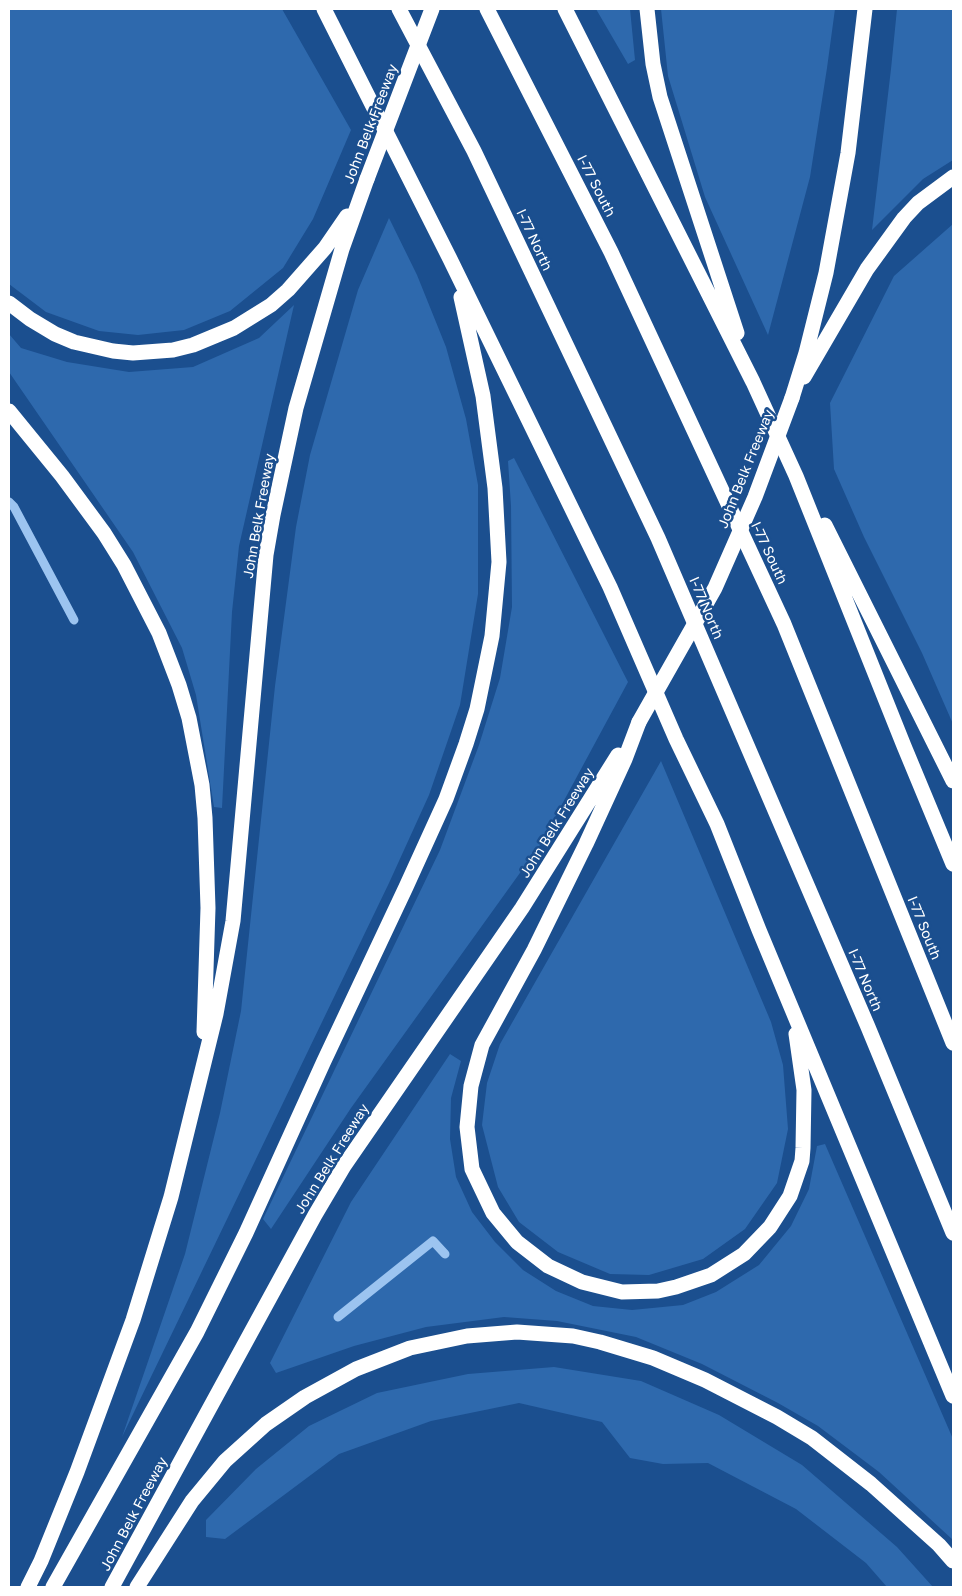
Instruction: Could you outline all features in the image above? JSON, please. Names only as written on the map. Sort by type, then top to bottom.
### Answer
[{"type":"highway","points":[[324,9],[450,259],[610,587],[676,739],[717,824],[953,1396]]},
{"type":"highway","name":"I-77 North","points":[[399,9],[474,151],[658,538],[868,1028],[953,1233]]},
{"type":"highway","name":"John Belk Freeway","points":[[28,1587],[41,1561],[78,1472],[133,1320],[171,1197],[216,1014],[233,921],[266,555],[296,408],[342,249],[432,9]]},
{"type":"highway","name":"I-77 South","points":[[487,9],[611,252],[784,624],[953,1042]]},
{"type":"highway","points":[[564,9],[753,382],[796,476],[953,864]]},
{"type":"highway","points":[[647,9],[660,97],[753,382]]},
{"type":"highway","name":"John Belk Freeway","points":[[112,1587],[315,1215],[344,1166],[522,908],[639,722],[715,588],[755,497],[792,398],[806,353],[831,245],[848,153],[865,9]]},
{"type":"highway","points":[[792,398],[867,269],[904,218],[918,203],[953,178]]},
{"type":"highway","points":[[9,303],[30,319],[55,334],[74,342],[112,351],[143,352],[173,350],[192,345],[234,328],[271,305],[288,290],[325,248],[342,224],[367,180]]},
{"type":"highway","points":[[54,1585],[197,1332],[246,1234],[446,799],[477,709],[492,636],[499,562],[495,488],[483,396],[463,304],[450,259]]},
{"type":"highway","points":[[9,410],[62,476],[110,541],[159,633],[179,685],[198,766],[205,818],[208,908],[206,1017],[201,1071]]},
{"type":"highway","points":[[796,476],[827,528],[953,781]]},
{"type":"highway","points":[[639,722],[625,759],[586,844],[534,950],[482,1045],[471,1086],[467,1127],[472,1169],[493,1213],[517,1242],[548,1266],[582,1282],[622,1292],[658,1291],[676,1287],[711,1275],[744,1254],[770,1228],[790,1196],[802,1161],[804,1090],[802,1064],[790,1003]]},
{"type":"highway","points":[[138,1587],[192,1501],[225,1461],[266,1424],[305,1397],[356,1369],[410,1348],[467,1336],[517,1332],[572,1336],[600,1342],[653,1358],[705,1380],[777,1417],[812,1438],[871,1484],[939,1544],[953,1561]]},
{"type":"shaded area","points":[[9,9],[282,9],[351,130],[313,219],[283,268],[230,311],[184,330],[138,335],[99,331],[46,312],[9,284]]},
{"type":"shaded area","points":[[596,9],[630,9],[635,60],[628,64]]},
{"type":"shaded area","points":[[661,9],[835,9],[810,177],[768,335],[705,197],[668,76]]},
{"type":"shaded area","points":[[897,9],[953,9],[953,160],[923,179],[872,230],[891,69]]},
{"type":"shaded area","points":[[389,218],[417,275],[446,347],[466,419],[478,485],[478,594],[460,705],[429,795],[389,883],[122,1437],[185,1254],[220,1113],[241,1011],[275,686],[296,527],[310,455],[358,290]]},
{"type":"shaded area","points":[[953,224],[953,724],[922,653],[864,537],[834,469],[830,403],[894,276]]},
{"type":"shaded area","points":[[294,305],[239,546],[232,612],[222,808],[214,807],[196,695],[182,648],[133,552],[9,372],[9,334],[21,348],[67,362],[129,372],[193,367],[259,338]]},
{"type":"shaded area","points":[[514,458],[628,682],[540,845],[351,1108],[271,1229],[263,1219],[440,850],[479,745],[500,678],[512,607],[511,506],[508,461]]},
{"type":"shaded area","points":[[661,761],[771,1022],[783,1065],[788,1129],[777,1183],[745,1229],[703,1259],[649,1275],[610,1274],[558,1252],[519,1222],[498,1187],[482,1125],[487,1083],[500,1044]]},
{"type":"shaded area","points":[[450,1054],[461,1061],[451,1098],[450,1139],[456,1177],[472,1212],[495,1242],[523,1270],[556,1291],[593,1306],[632,1310],[683,1305],[716,1292],[759,1265],[791,1226],[809,1189],[817,1146],[825,1144],[953,1439],[953,1540],[879,1472],[818,1426],[702,1364],[636,1337],[557,1321],[504,1317],[426,1327],[354,1346],[276,1373],[270,1363],[351,1202]]},
{"type":"shaded area","points":[[554,1367],[641,1381],[719,1415],[802,1465],[897,1547],[933,1587],[887,1587],[866,1563],[796,1509],[708,1463],[663,1464],[630,1458],[602,1422],[519,1403],[431,1421],[339,1454],[225,1539],[206,1537],[206,1520],[256,1469],[309,1426],[377,1393],[468,1374]]},
{"type":"waterway","points":[[9,502],[14,507],[74,620]]},
{"type":"waterway","points":[[338,1317],[433,1241],[445,1254]]}]
